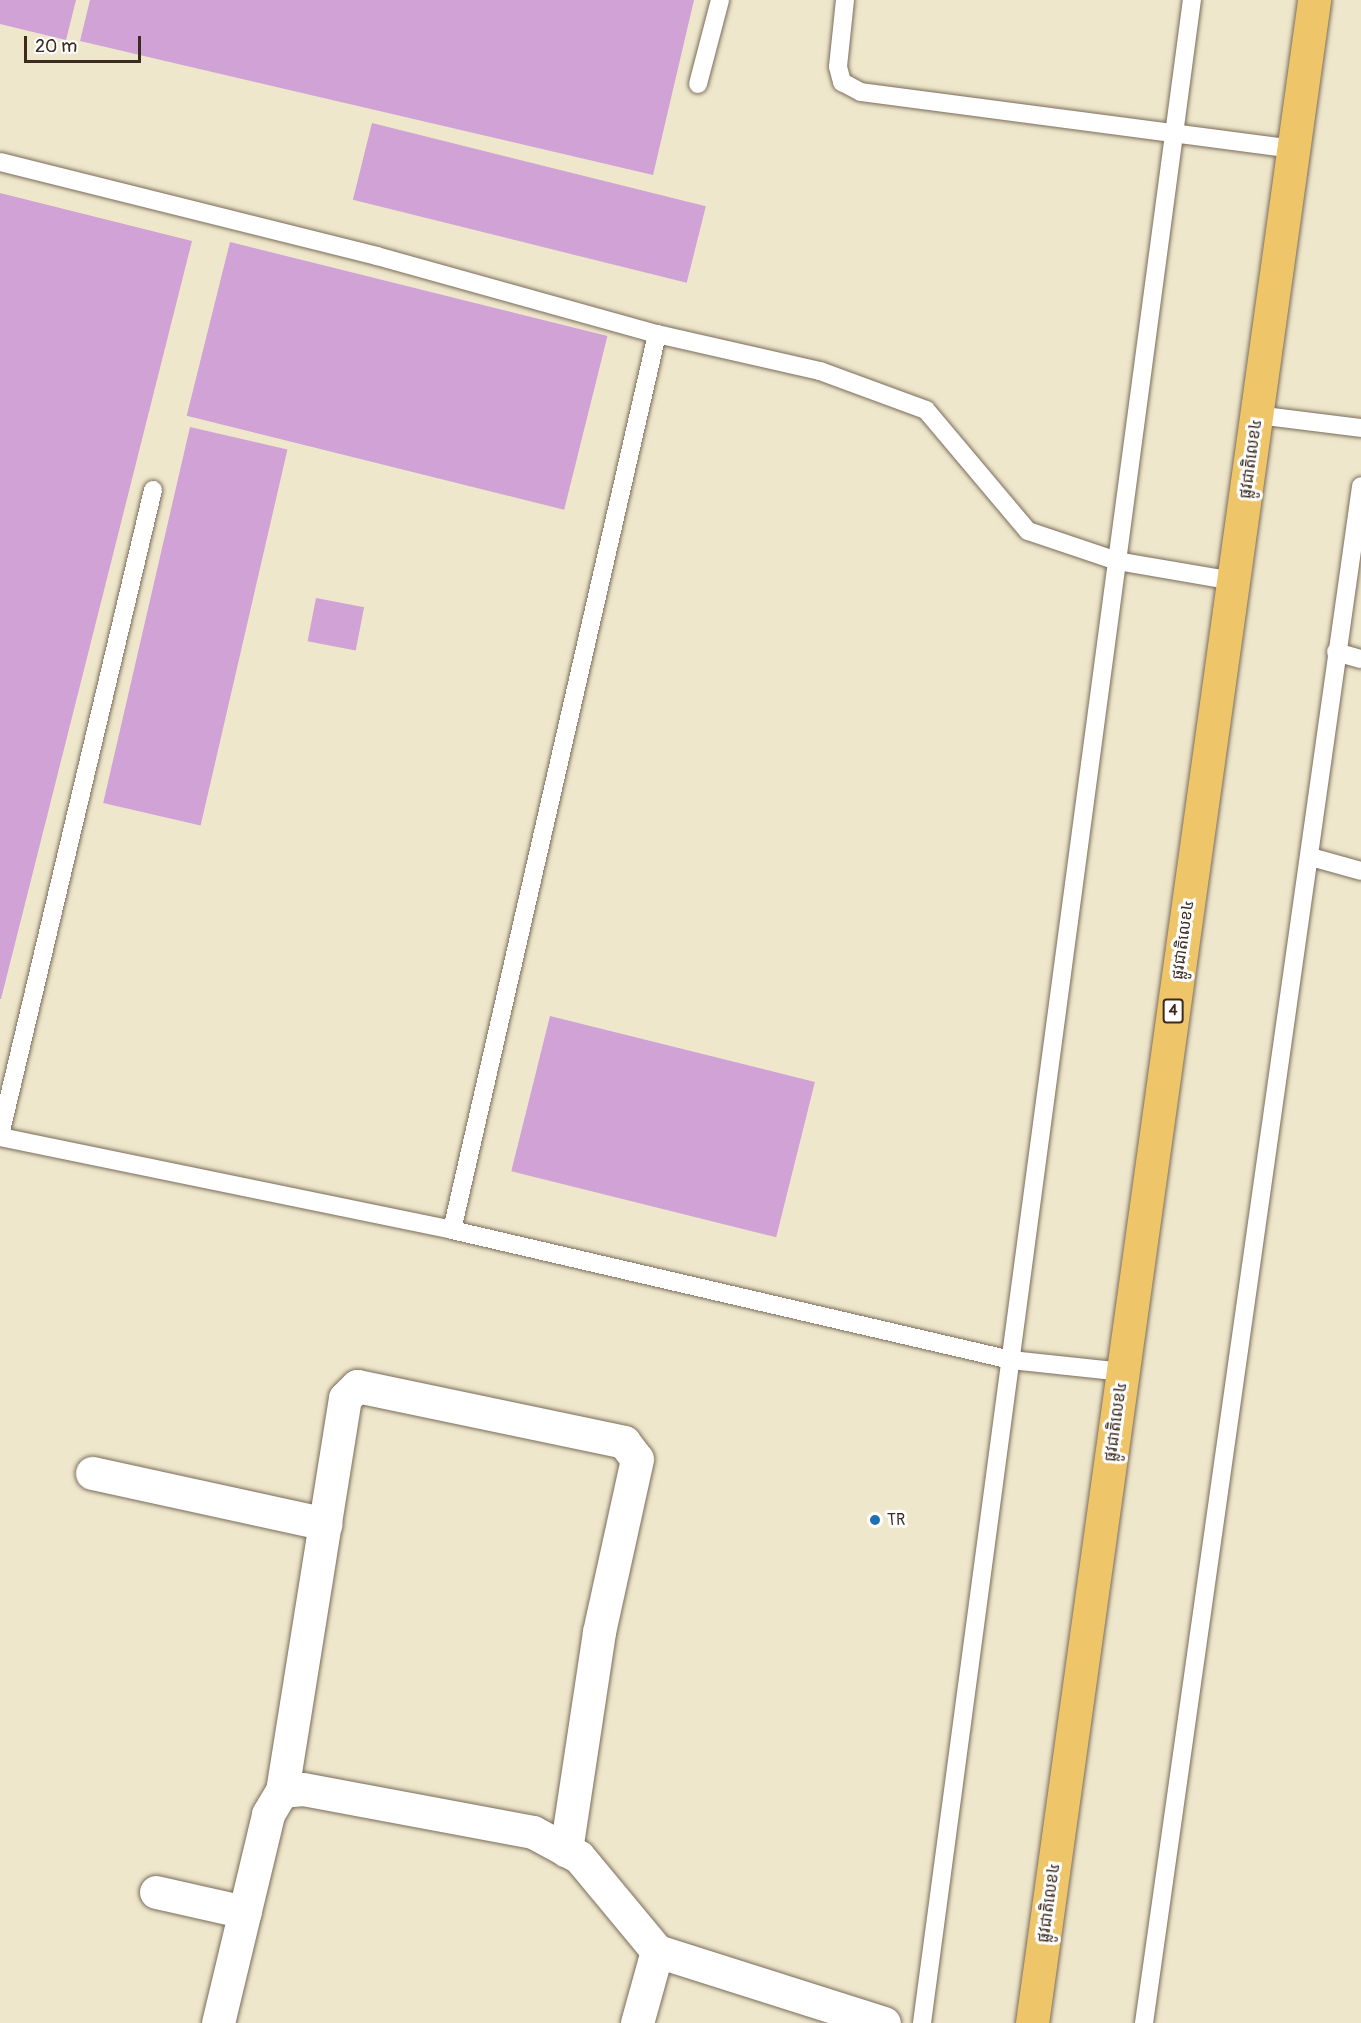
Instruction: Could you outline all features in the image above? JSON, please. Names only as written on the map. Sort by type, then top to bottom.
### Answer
[{"type":"highway","name":"ផ្លូវជាតិលេខ៤","points":[[1032,2023],[1314,0]]},
{"type":"street","points":[[218,2023],[268,1814],[282,1791],[345,1398],[357,1386],[624,1442],[637,1459],[599,1632],[566,1851]]},
{"type":"street","points":[[92,1473],[326,1524]]},
{"type":"street","points":[[282,1791],[303,1789],[533,1832],[579,1857],[657,1952],[884,2023]]},
{"type":"street","points":[[156,1892],[245,1912]]},
{"type":"street","points":[[636,2023],[657,1952]]},
{"type":"lane","points":[[698,84],[720,0]]},
{"type":"lane","points":[[844,0],[838,67],[842,82],[861,92],[1294,149]]},
{"type":"lane","points":[[922,2023],[1192,0]]},
{"type":"lane","points":[[0,162],[377,255],[657,334],[820,371],[926,410],[1028,531],[1117,561],[1234,581]]},
{"type":"lane","points":[[452,1230],[657,334]]},
{"type":"lane","points":[[1257,415],[1361,428]]},
{"type":"lane","points":[[1144,2023],[1311,857],[1336,652],[1361,486]]},
{"type":"lane","points":[[153,490],[0,1136],[452,1230],[1011,1360],[1123,1372]]},
{"type":"lane","points":[[1336,652],[1361,659]]},
{"type":"lane","points":[[1311,857],[1361,871]]},
{"type":"building","points":[[0,0],[76,0],[66,40],[0,24]]},
{"type":"building","points":[[90,0],[694,0],[653,175],[80,41]]},
{"type":"building","points":[[372,123],[706,206],[687,283],[353,200]]},
{"type":"building","points":[[0,193],[192,241],[1,999],[0,999]]},
{"type":"building","points":[[230,242],[607,336],[564,510],[187,416]]},
{"type":"building","points":[[190,427],[287,449],[201,826],[103,803]]},
{"type":"building","points":[[316,598],[364,607],[356,651],[308,641]]},
{"type":"building","points":[[550,1016],[815,1082],[776,1237],[511,1171]]},
{"type":"place","name":"TR","points":[[875,1520]]}]
